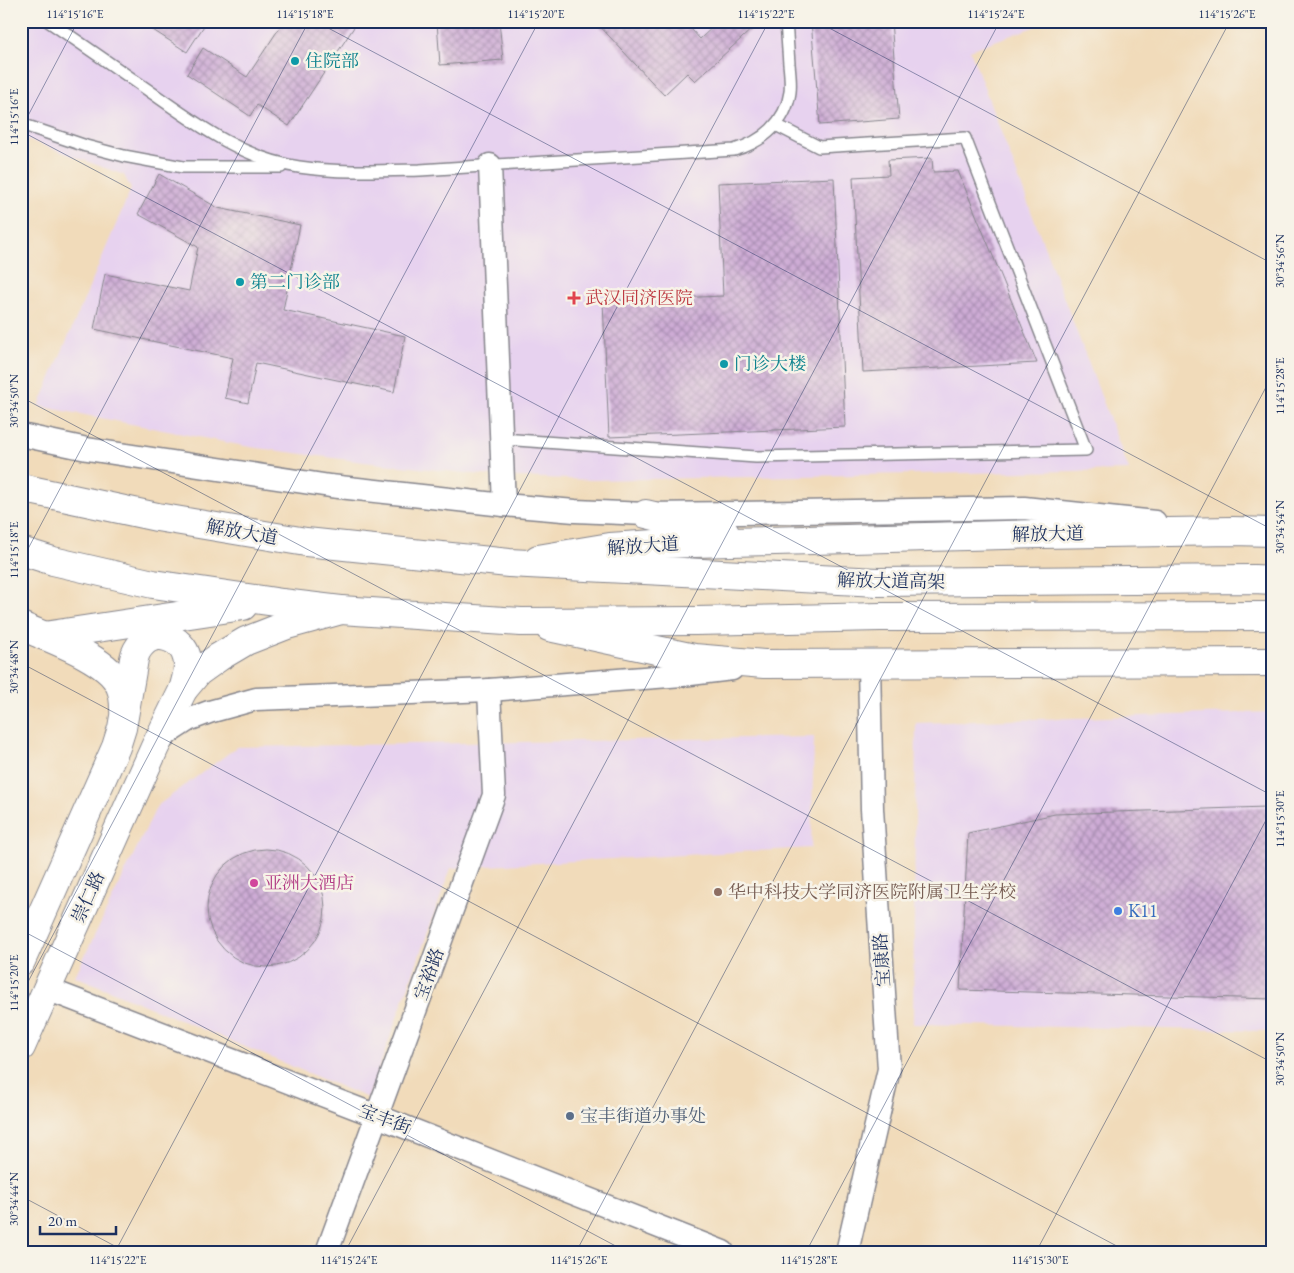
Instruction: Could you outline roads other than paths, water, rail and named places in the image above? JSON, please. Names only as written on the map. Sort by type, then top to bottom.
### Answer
[{"type":"main road","name":"解放大道","points":[[21,488],[157,517],[306,542],[509,563],[610,547],[655,544],[1040,534],[1273,532]]},
{"type":"main road","points":[[646,514],[760,542]]},
{"type":"main road","points":[[21,551],[153,584],[341,610],[521,622],[694,658],[764,664],[1273,662]]},
{"type":"main road","points":[[21,557],[53,560]]},
{"type":"main road","name":"解放大道高架","points":[[509,563],[878,582],[1273,580]]},
{"type":"main road","points":[[33,631],[282,603]]},
{"type":"main road","points":[[183,690],[198,672],[246,641],[288,625],[341,610]]},
{"type":"main road","name":"解放大道高架","points":[[521,622],[880,617],[1273,616]]},
{"type":"main road","points":[[33,631],[69,646],[109,671],[117,680],[124,698],[124,714]]},
{"type":"main road","name":"崇仁路","points":[[21,961],[116,746],[122,728],[137,650],[141,644],[152,637],[165,636],[182,647],[188,660],[183,690],[155,747],[21,1047]]},
{"type":"street","points":[[490,165],[504,505]]},
{"type":"street","points":[[21,435],[87,449],[321,484],[504,505],[575,511],[646,514],[1024,508],[1233,531]]},
{"type":"street","points":[[155,747],[168,733],[188,720],[256,699],[489,690],[682,675],[764,664]]},
{"type":"street","name":"宝康路","points":[[847,1252],[889,1069],[872,809],[869,664]]},
{"type":"street","name":"宝裕路","points":[[327,1252],[494,795],[489,690]]},
{"type":"street","name":"宝丰街","points":[[47,989],[723,1252]]},
{"type":"lane","points":[[48,21],[209,132],[240,149],[268,160],[297,167]]},
{"type":"lane","points":[[21,124],[86,146],[124,156],[184,167],[297,167],[369,171],[420,170],[734,150],[746,147],[767,134],[783,115],[790,91],[786,21]]},
{"type":"lane","points":[[501,439],[756,457],[1086,450],[965,138],[819,147],[776,125]]},
{"type":"place","name":"住院部","points":[[295,61]]},
{"type":"place","name":"第二门诊部","points":[[240,282]]},
{"type":"place","name":"武汉同济医院","points":[[574,298]]},
{"type":"place","name":"门诊大楼","points":[[724,364]]},
{"type":"place","name":"亚洲大酒店","points":[[254,883]]},
{"type":"place","name":"华中科技大学同济医院附属卫生学校","points":[[718,892]]},
{"type":"place","name":"K11","points":[[1118,911]]},
{"type":"place","name":"宝丰街道办事处","points":[[570,1116]]}]
